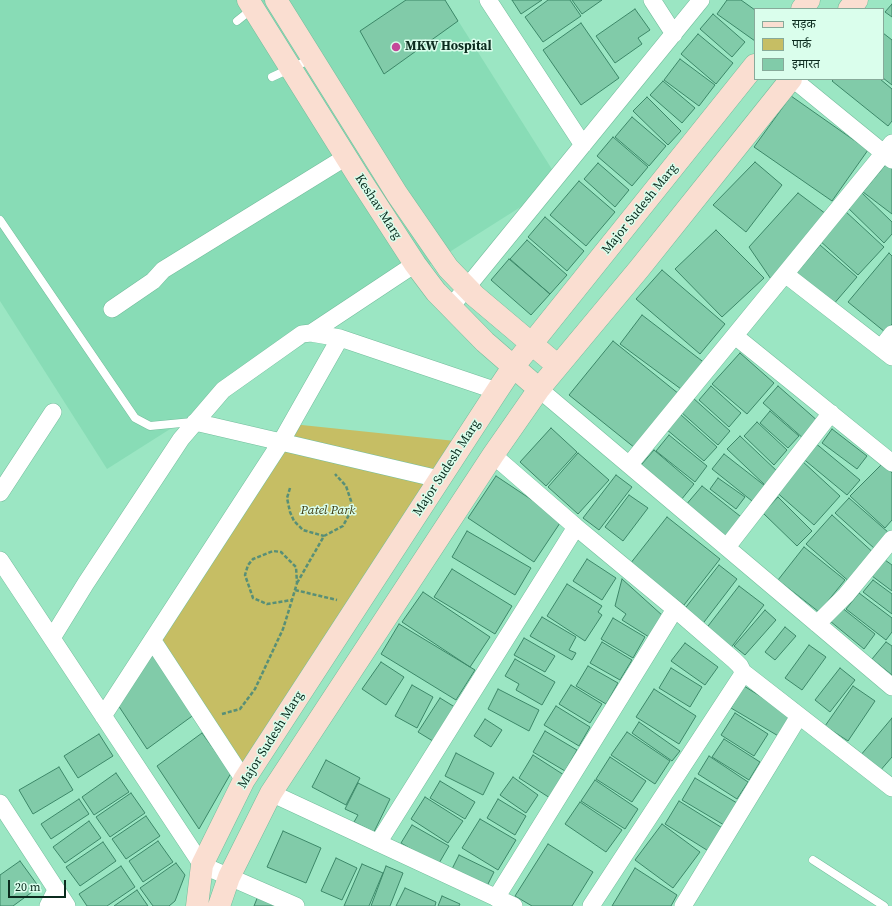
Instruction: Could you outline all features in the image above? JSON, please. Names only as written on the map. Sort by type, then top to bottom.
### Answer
[{"type":"street","name":"Keshav Marg","points":[[276,0],[421,230],[448,268],[466,288],[531,345],[558,366]]},
{"type":"street","points":[[488,0],[583,145]]},
{"type":"street","points":[[652,0],[674,34]]},
{"type":"street","points":[[450,308],[701,0]]},
{"type":"street","points":[[803,8],[810,0]]},
{"type":"street","points":[[850,8],[857,0]]},
{"type":"street","name":"Keshav Marg","points":[[246,10],[281,73],[346,157],[416,264],[450,308],[485,342],[539,389]]},
{"type":"street","name":"Major Sudesh Marg","points":[[197,906],[202,865],[244,780],[496,391],[513,367],[754,65]]},
{"type":"street","points":[[219,906],[229,877],[271,793],[493,455],[539,389],[639,269],[791,80]]},
{"type":"street","points":[[629,465],[786,274],[889,153],[793,80]]},
{"type":"street","points":[[112,309],[153,281],[163,270],[346,157]]},
{"type":"street","points":[[311,333],[416,264]]},
{"type":"street","points":[[786,274],[886,353],[892,334]]},
{"type":"street","points":[[52,638],[159,472],[195,422],[223,390],[237,378],[302,334],[311,333],[340,338],[496,391]]},
{"type":"street","points":[[735,336],[892,463]]},
{"type":"street","points":[[104,716],[281,442],[340,338]]},
{"type":"street","points":[[539,389],[892,687]]},
{"type":"street","points":[[0,494],[53,412]]},
{"type":"street","points":[[727,547],[831,413]]},
{"type":"street","points":[[195,422],[439,479]]},
{"type":"street","points":[[493,455],[734,660],[743,672],[892,788]]},
{"type":"street","points":[[378,843],[576,527]]},
{"type":"street","points":[[817,624],[846,595],[892,539]]},
{"type":"street","points":[[0,560],[202,865],[296,906]]},
{"type":"street","points":[[496,898],[675,609]]},
{"type":"street","points":[[153,641],[244,780]]},
{"type":"street","points":[[591,906],[743,672]]},
{"type":"street","points":[[683,906],[799,716]]},
{"type":"street","points":[[271,793],[514,906]]},
{"type":"street","points":[[0,804],[67,906]]},
{"type":"street","points":[[48,906],[56,890]]},
{"type":"lane","points":[[281,73],[312,59]]},
{"type":"lane","points":[[0,220],[135,418],[150,426],[195,422]]},
{"type":"lane","points":[[813,860],[884,906]]},
{"type":"path","points":[[204,718],[240,709],[255,688],[283,629],[297,583],[324,536],[343,526],[351,511],[351,501],[346,486],[335,474],[328,472]]},
{"type":"path","points":[[290,488],[287,498],[290,512],[294,521],[303,530],[324,536]]},
{"type":"path","points":[[292,600],[267,604],[253,598],[245,575],[253,560],[273,551],[281,552],[296,567],[297,583]]},
{"type":"path","points":[[295,590],[338,600],[354,611]]},
{"type":"shaded area","points":[[0,0],[445,0],[560,182],[107,469],[0,301]]},
{"type":"green space","name":"Patel Park","points":[[292,424],[465,442],[244,780],[153,641]]},
{"type":"building","points":[[406,0],[445,0],[458,21],[384,74],[360,31]]},
{"type":"building","points":[[512,0],[542,0],[521,14]]},
{"type":"building","points":[[548,0],[570,0],[581,16],[543,42],[525,17]]},
{"type":"building","points":[[572,0],[602,0],[582,14]]},
{"type":"building","points":[[727,0],[741,0],[754,9],[754,40],[717,14]]},
{"type":"building","points":[[892,4],[892,17],[885,12]]},
{"type":"building","points":[[635,9],[650,30],[638,38],[642,44],[615,63],[596,36]]},
{"type":"building","points":[[713,14],[745,42],[732,57],[700,29]]},
{"type":"building","points":[[581,23],[619,78],[581,105],[543,50]]},
{"type":"building","points":[[698,34],[733,63],[716,84],[681,54]]},
{"type":"building","points":[[884,34],[892,40],[892,85],[884,79]]},
{"type":"building","points":[[680,59],[715,85],[699,106],[664,80]]},
{"type":"building","points":[[881,80],[892,89],[892,121],[888,126],[832,81]]},
{"type":"building","points":[[663,81],[695,108],[682,123],[650,95]]},
{"type":"building","points":[[791,96],[868,150],[832,201],[754,147]]},
{"type":"building","points":[[647,97],[681,131],[668,145],[633,111]]},
{"type":"building","points":[[632,117],[666,146],[649,166],[615,137]]},
{"type":"building","points":[[613,137],[648,167],[632,186],[597,156]]},
{"type":"building","points":[[755,162],[782,185],[746,232],[713,205]]},
{"type":"building","points":[[598,163],[629,190],[615,207],[584,179]]},
{"type":"building","points":[[887,163],[892,167],[892,214],[863,192]]},
{"type":"building","points":[[579,181],[615,212],[586,246],[550,215]]},
{"type":"building","points":[[859,190],[892,222],[892,234],[884,243],[845,205]]},
{"type":"building","points":[[798,193],[830,217],[775,285],[749,247]]},
{"type":"building","points":[[845,211],[884,247],[858,275],[819,240]]},
{"type":"building","points":[[545,217],[584,251],[567,271],[528,237]]},
{"type":"building","points":[[716,230],[764,278],[722,317],[675,269]]},
{"type":"building","points":[[527,240],[567,275],[550,294],[510,259]]},
{"type":"building","points":[[820,245],[857,277],[832,306],[793,277]]},
{"type":"building","points":[[889,253],[892,256],[892,324],[885,332],[848,302]]},
{"type":"building","points":[[509,259],[550,294],[531,315],[491,280]]},
{"type":"building","points":[[662,270],[725,324],[700,354],[636,299]]},
{"type":"building","points":[[642,315],[706,364],[685,392],[620,344]]},
{"type":"building","points":[[613,341],[679,394],[635,448],[569,395]]},
{"type":"building","points":[[740,353],[774,383],[747,414],[712,384]]},
{"type":"building","points":[[711,386],[741,413],[729,427],[699,400]]},
{"type":"building","points":[[778,386],[819,422],[804,439],[763,403]]},
{"type":"building","points":[[693,398],[730,431],[718,445],[681,412]]},
{"type":"building","points":[[770,411],[799,436],[788,448],[760,423]]},
{"type":"building","points":[[680,414],[717,447],[704,461],[666,429]]},
{"type":"building","points":[[757,422],[787,450],[774,465],[744,436]]},
{"type":"building","points":[[551,428],[577,452],[546,486],[520,462]]},
{"type":"building","points":[[832,429],[867,456],[857,469],[822,443]]},
{"type":"building","points":[[669,435],[707,466],[695,482],[656,451]]},
{"type":"building","points":[[740,436],[779,473],[766,486],[727,449]]},
{"type":"building","points":[[814,442],[860,480],[847,495],[801,457]]},
{"type":"building","points":[[654,450],[694,484],[681,500],[641,465]]},
{"type":"building","points":[[578,453],[609,480],[578,514],[548,487]]},
{"type":"building","points":[[724,454],[769,489],[757,505],[712,469]]},
{"type":"building","points":[[801,460],[840,496],[814,525],[774,490]]},
{"type":"building","points":[[883,463],[892,473],[892,520],[885,528],[850,496]]},
{"type":"building","points":[[616,475],[632,487],[599,530],[583,518]]},
{"type":"building","points":[[496,476],[562,520],[534,562],[468,518]]},
{"type":"building","points":[[718,478],[745,497],[736,509],[710,489]]},
{"type":"building","points":[[702,486],[745,520],[728,541],[685,506]]},
{"type":"building","points":[[629,495],[648,508],[623,541],[605,527]]},
{"type":"building","points":[[778,497],[812,531],[797,546],[763,513]]},
{"type":"building","points":[[849,498],[889,533],[875,549],[835,513]]},
{"type":"building","points":[[832,515],[877,556],[852,584],[806,544]]},
{"type":"building","points":[[667,517],[720,559],[684,605],[630,564]]},
{"type":"building","points":[[467,531],[531,568],[515,595],[452,557]]},
{"type":"building","points":[[804,547],[845,580],[819,612],[778,580]]},
{"type":"building","points":[[587,559],[616,578],[602,600],[573,581]]},
{"type":"building","points":[[885,560],[892,565],[892,591],[872,576]]},
{"type":"building","points":[[719,565],[737,579],[701,626],[683,611]]},
{"type":"building","points":[[452,569],[512,606],[495,634],[434,597]]},
{"type":"building","points":[[622,579],[663,616],[649,637],[622,620],[626,614],[615,606]]},
{"type":"building","points":[[873,580],[892,594],[892,614],[863,592]]},
{"type":"building","points":[[567,584],[602,606],[598,612],[602,615],[585,641],[547,616]]},
{"type":"building","points":[[739,586],[764,605],[730,649],[705,630]]},
{"type":"building","points":[[423,592],[490,637],[470,667],[402,622]]},
{"type":"building","points":[[859,593],[892,618],[892,632],[886,640],[846,609]]},
{"type":"building","points":[[841,607],[875,634],[864,649],[830,621]]},
{"type":"building","points":[[765,610],[776,620],[745,655],[734,646]]},
{"type":"building","points":[[542,617],[576,637],[569,650],[576,653],[572,660],[530,636]]},
{"type":"building","points":[[613,618],[645,637],[633,658],[601,639]]},
{"type":"building","points":[[399,624],[475,670],[456,700],[381,654]]},
{"type":"building","points":[[785,627],[796,636],[775,660],[765,652]]},
{"type":"building","points":[[524,638],[555,656],[545,672],[514,655]]},
{"type":"building","points":[[602,642],[632,660],[620,680],[590,663]]},
{"type":"building","points":[[886,642],[892,646],[892,675],[872,659]]},
{"type":"building","points":[[685,643],[718,667],[705,685],[671,661]]},
{"type":"building","points":[[809,645],[826,657],[802,690],[785,678]]},
{"type":"building","points":[[152,654],[195,714],[147,749],[118,705]]},
{"type":"building","points":[[515,659],[555,682],[542,705],[516,690],[519,684],[505,676]]},
{"type":"building","points":[[381,662],[404,677],[386,705],[362,689]]},
{"type":"building","points":[[588,666],[618,683],[606,704],[576,686]]},
{"type":"building","points":[[671,668],[702,687],[690,707],[659,688]]},
{"type":"building","points":[[840,668],[855,680],[830,712],[815,700]]},
{"type":"building","points":[[412,685],[433,697],[417,728],[395,716]]},
{"type":"building","points":[[571,685],[602,704],[590,723],[559,704]]},
{"type":"building","points":[[744,686],[792,716],[780,737],[731,708]]},
{"type":"building","points":[[853,686],[875,701],[848,741],[825,726]]},
{"type":"building","points":[[498,689],[539,710],[529,731],[488,709]]},
{"type":"building","points":[[654,689],[696,716],[679,744],[636,717]]},
{"type":"building","points":[[440,698],[458,709],[436,743],[418,732]]},
{"type":"building","points":[[556,706],[590,727],[579,746],[544,725]]},
{"type":"building","points":[[735,713],[768,734],[754,756],[721,735]]},
{"type":"building","points":[[892,718],[892,757],[879,772],[860,756]]},
{"type":"building","points":[[485,719],[502,730],[491,747],[474,736]]},
{"type":"building","points":[[639,722],[680,751],[672,761],[632,733]]},
{"type":"building","points":[[545,731],[577,750],[565,771],[533,752]]},
{"type":"building","points":[[627,732],[670,761],[655,784],[611,755]]},
{"type":"building","points":[[202,733],[231,773],[199,829],[157,766]]},
{"type":"building","points":[[99,734],[113,756],[78,778],[64,756]]},
{"type":"building","points":[[724,739],[760,762],[749,780],[712,757]]},
{"type":"building","points":[[456,753],[494,773],[483,795],[445,776]]},
{"type":"building","points":[[533,755],[564,775],[550,798],[519,778]]},
{"type":"building","points":[[709,756],[748,782],[737,799],[698,774]]},
{"type":"building","points":[[610,757],[646,781],[632,802],[596,779]]},
{"type":"building","points":[[326,760],[360,778],[346,805],[312,787]]},
{"type":"building","points":[[59,767],[73,790],[33,814],[19,790]]},
{"type":"building","points":[[116,773],[129,792],[94,815],[82,797]]},
{"type":"building","points":[[513,777],[538,795],[526,813],[500,795]]},
{"type":"building","points":[[695,778],[737,803],[724,825],[682,800]]},
{"type":"building","points":[[595,780],[638,809],[625,829],[581,801]]},
{"type":"building","points":[[440,781],[475,802],[465,819],[430,798]]},
{"type":"building","points":[[358,783],[390,799],[374,832],[354,822],[358,815],[345,809]]},
{"type":"building","points":[[131,793],[145,813],[110,837],[96,817]]},
{"type":"building","points":[[425,797],[463,821],[448,843],[411,819]]},
{"type":"building","points":[[79,799],[89,814],[51,839],[41,824]]},
{"type":"building","points":[[498,799],[526,816],[515,835],[487,818]]},
{"type":"building","points":[[679,801],[724,829],[710,852],[665,824]]},
{"type":"building","points":[[580,802],[622,830],[606,852],[565,824]]},
{"type":"building","points":[[146,816],[160,836],[126,859],[112,839]]},
{"type":"building","points":[[480,819],[516,840],[498,870],[462,848]]},
{"type":"building","points":[[89,821],[101,838],[65,863],[53,847]]},
{"type":"building","points":[[662,824],[700,852],[673,888],[635,860]]},
{"type":"building","points":[[412,825],[449,846],[438,865],[401,843]]},
{"type":"building","points":[[283,831],[321,848],[306,883],[267,867]]},
{"type":"building","points":[[158,841],[173,862],[143,882],[129,861]]},
{"type":"building","points":[[103,842],[116,861],[80,886],[66,867]]},
{"type":"building","points":[[548,844],[593,872],[572,906],[532,906],[515,896]]},
{"type":"building","points":[[459,855],[494,872],[486,888],[451,871]]},
{"type":"building","points":[[336,858],[357,868],[342,900],[321,891]]},
{"type":"building","points":[[20,861],[39,887],[13,906],[0,906],[0,875]]},
{"type":"building","points":[[176,863],[185,875],[175,901],[169,906],[153,906],[140,888]]},
{"type":"building","points":[[362,864],[383,873],[369,906],[344,906]]},
{"type":"building","points":[[121,866],[135,887],[107,906],[87,906],[79,894]]},
{"type":"building","points":[[386,866],[403,873],[390,906],[371,906]]},
{"type":"building","points":[[635,868],[677,895],[671,906],[612,906]]},
{"type":"building","points":[[405,888],[436,902],[435,906],[396,906]]},
{"type":"building","points":[[137,890],[148,906],[114,906]]},
{"type":"building","points":[[258,896],[279,906],[254,906]]},
{"type":"building","points":[[442,896],[460,904],[459,906],[438,906]]},
{"type":"place","name":"MKW Hospital","points":[[396,47]]}]
